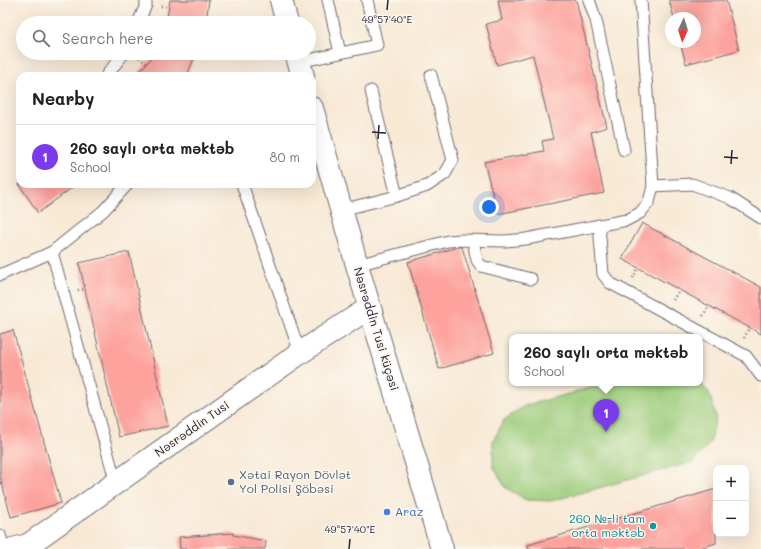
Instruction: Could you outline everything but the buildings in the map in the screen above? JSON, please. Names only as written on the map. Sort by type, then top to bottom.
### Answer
[{"type":"main road","points":[[281,0],[285,16]]},
{"type":"main road","name":"Nəsrəddin Tusi küçəsi","points":[[316,122],[369,308],[442,549]]},
{"type":"main road","name":"Nəsrəddin Tusi","points":[[13,549],[28,545],[300,352],[369,308]]},
{"type":"lane","points":[[141,16],[146,5],[146,0]]},
{"type":"lane","points":[[328,0],[340,53]]},
{"type":"lane","points":[[316,59],[377,45],[367,0]]},
{"type":"lane","points":[[589,0],[596,20],[624,150]]},
{"type":"lane","points":[[357,265],[448,241],[505,241],[526,239],[627,220],[640,213],[649,202],[653,186],[641,0]]},
{"type":"lane","points":[[109,72],[119,60]]},
{"type":"lane","points":[[299,64],[314,60]]},
{"type":"lane","points":[[341,210],[397,196],[428,186],[445,174],[453,160],[431,75]]},
{"type":"lane","points":[[371,91],[397,196]]},
{"type":"lane","points":[[653,186],[692,184],[730,198],[761,218]]},
{"type":"lane","points":[[0,275],[52,252],[103,211],[124,188]]},
{"type":"lane","points":[[243,188],[300,352]]},
{"type":"lane","points":[[599,225],[603,274],[610,283],[746,356],[761,376]]},
{"type":"lane","points":[[473,241],[477,260],[481,266],[531,279]]},
{"type":"lane","points":[[52,252],[116,482]]},
{"type":"lane","points":[[0,535],[4,549]]},
{"type":"green space","points":[[597,386],[703,386],[709,392],[716,417],[710,443],[693,462],[551,501],[526,500],[505,487],[493,466],[493,441],[504,420],[524,406]]},
{"type":"place","name":"260 saylı orta məktəb","points":[[606,432]]},
{"type":"place","name":"Xətai Rayon Dövlət Yol Polisi Şöbəsi","points":[[231,482]]},
{"type":"place","name":"Araz","points":[[387,512]]},
{"type":"place","name":"260 №-li tam orta məktəb","points":[[653,526]]}]
